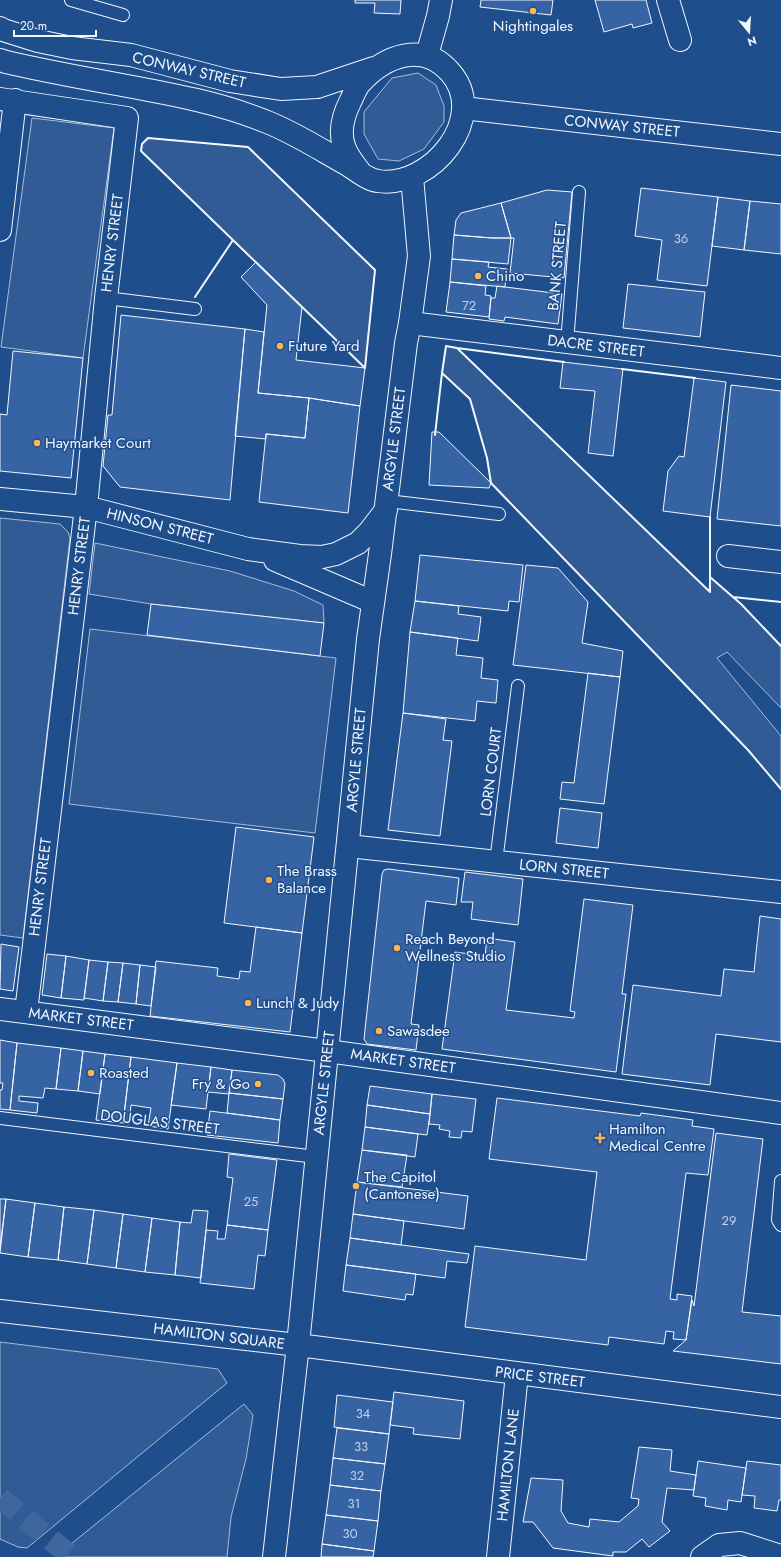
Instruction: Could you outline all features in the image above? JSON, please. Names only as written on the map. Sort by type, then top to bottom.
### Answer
[{"type":"street","points":[[427,55],[441,0]]},
{"type":"street","points":[[668,0],[680,40]]},
{"type":"street","name":"CONWAY STREET","points":[[0,28],[38,41],[72,48],[131,55],[230,81],[281,89],[317,87],[378,66]]},
{"type":"street","points":[[411,54],[427,55],[450,71],[461,87],[463,108],[460,127],[452,144],[428,168],[412,177],[394,182],[376,181],[360,172],[350,160],[343,145],[342,126],[344,113],[360,83],[378,66],[397,57],[411,54]]},
{"type":"street","name":"CONWAY STREET","points":[[0,60],[64,75],[165,93],[218,105],[268,122],[360,172]]},
{"type":"street","points":[[0,230],[7,100]]},
{"type":"street","name":"HENRY STREET","points":[[7,100],[127,118],[106,298],[86,507],[26,1012]]},
{"type":"street","name":"CONWAY STREET","points":[[463,108],[781,144]]},
{"type":"street","name":"ARGYLE STREET","points":[[298,1345],[373,602],[398,397],[419,256],[412,177]]},
{"type":"street","name":"DACRE STREET","points":[[408,333],[567,343],[781,368]]},
{"type":"street","name":"HINSON STREET","points":[[0,499],[86,507],[248,549],[300,556],[322,557],[336,554],[358,543],[369,532],[386,505]]},
{"type":"street","name":"HINSON STREET","points":[[248,549],[373,602]]},
{"type":"street","points":[[728,556],[781,562]]},
{"type":"street","name":"LORN STREET","points":[[348,846],[781,892]]},
{"type":"street","name":"MARKET STREET","points":[[0,1009],[327,1051],[781,1113]]},
{"type":"street","name":"HAMILTON SQUARE","points":[[0,1311],[298,1345],[274,1557]]},
{"type":"street","name":"PRICE STREET","points":[[298,1345],[781,1407]]},
{"type":"street","name":"HAMILTON LANE","points":[[498,1557],[517,1374]]},
{"type":"street","points":[[702,1557],[719,1545],[740,1543],[781,1556]]},
{"type":"lane","points":[[71,0],[123,15]]},
{"type":"lane","name":"BANK STREET","points":[[567,343],[579,192]]},
{"type":"lane","points":[[106,298],[195,309]]},
{"type":"lane","points":[[386,505],[499,514]]},
{"type":"lane","name":"LORN COURT","points":[[496,862],[518,686]]},
{"type":"lane","name":"DOUGLAS STREET","points":[[0,1118],[316,1157]]},
{"type":"lane","points":[[781,1181],[778,1220],[781,1225]]},
{"type":"shaded area","points":[[418,73],[436,85],[444,106],[444,122],[424,149],[399,161],[378,159],[364,134],[364,112],[392,78]]},
{"type":"shaded area","points":[[32,118],[114,128],[83,358],[1,347]]},
{"type":"shaded area","points":[[148,138],[248,147],[375,270],[365,368],[141,151],[142,144]]},
{"type":"shaded area","points":[[446,346],[457,348],[709,591],[710,577],[741,604],[781,646],[781,708],[727,652],[717,658],[781,736],[781,789],[748,750],[491,483],[487,458],[470,399],[442,373]]},
{"type":"shaded area","points":[[0,518],[60,524],[68,532],[70,538],[23,938],[0,935]]},
{"type":"shaded area","points":[[95,543],[230,571],[294,591],[323,605],[324,623],[151,604],[89,594]]},
{"type":"shaded area","points":[[90,629],[336,658],[315,833],[69,804]]},
{"type":"shaded area","points":[[0,1342],[218,1369],[227,1383],[27,1548],[18,1547],[0,1539]]},
{"type":"shaded area","points":[[244,1404],[253,1415],[246,1459],[231,1517],[227,1557],[55,1557]]},
{"type":"building","points":[[355,0],[401,0],[400,14],[374,13],[375,3],[355,3]]},
{"type":"building","name":"Nightingales","points":[[481,0],[553,0],[551,15],[480,7]]},
{"type":"building","points":[[595,0],[646,0],[652,23],[633,28],[632,24],[604,32]]},
{"type":"building","points":[[641,188],[718,197],[707,286],[657,280],[662,240],[635,236]]},
{"type":"building","points":[[547,190],[572,192],[564,278],[510,273],[514,238],[511,238],[501,203]]},
{"type":"building","points":[[718,197],[750,201],[744,250],[712,246]]},
{"type":"building","points":[[750,201],[781,204],[781,254],[744,250]]},
{"type":"building","points":[[501,203],[511,238],[454,235],[456,220],[461,213]]},
{"type":"building","points":[[454,235],[511,238],[508,264],[452,259]]},
{"type":"building","points":[[452,259],[489,262],[488,267],[507,269],[505,287],[450,282]]},
{"type":"building","name":"Future Yard","points":[[256,262],[302,307],[296,360],[365,368],[360,406],[309,398],[258,393],[267,305],[241,277]]},
{"type":"building","points":[[450,282],[486,286],[485,295],[491,296],[489,317],[446,312]]},
{"type":"building","points":[[628,284],[705,292],[700,337],[623,328]]},
{"type":"building","points":[[497,286],[562,294],[558,324],[505,317],[504,321],[489,319],[491,298],[495,298]]},
{"type":"building","points":[[121,315],[245,329],[230,500],[120,487],[103,466],[108,415],[112,415]]},
{"type":"building","points":[[245,329],[264,332],[258,393],[309,398],[305,438],[266,434],[266,439],[235,436]]},
{"type":"building","name":"Haymarket Court","points":[[13,351],[83,358],[71,478],[0,471],[0,414],[7,415]]},
{"type":"building","points":[[563,362],[623,369],[613,456],[588,453],[595,391],[560,388]]},
{"type":"building","points":[[694,378],[726,382],[710,517],[663,511],[668,471],[679,456],[684,457]]},
{"type":"building","points":[[731,385],[781,391],[781,526],[717,519]]},
{"type":"building","points":[[309,398],[360,406],[348,513],[259,502],[266,434],[305,438]]},
{"type":"building","points":[[432,432],[439,432],[491,483],[489,488],[429,485]]},
{"type":"building","points":[[420,555],[523,565],[519,602],[509,601],[508,611],[415,601]]},
{"type":"building","points":[[526,565],[558,568],[588,602],[582,643],[623,651],[620,677],[513,665]]},
{"type":"building","points":[[415,601],[459,606],[458,614],[481,617],[478,641],[410,632]]},
{"type":"building","points":[[151,604],[324,623],[320,656],[147,635]]},
{"type":"building","points":[[410,632],[458,638],[456,655],[483,658],[481,678],[498,680],[496,703],[477,701],[475,721],[403,713]]},
{"type":"building","points":[[588,673],[620,677],[604,804],[560,799],[562,782],[574,783]]},
{"type":"building","points":[[403,713],[446,719],[443,740],[452,741],[440,836],[388,830]]},
{"type":"building","points":[[560,808],[602,813],[598,848],[556,843]]},
{"type":"building","name":"The Brass Balance","points":[[236,827],[314,837],[302,933],[224,923]]},
{"type":"building","points":[[388,869],[459,878],[456,905],[426,901],[411,1024],[419,1025],[416,1050],[367,1044],[364,1039],[382,874],[384,870]]},
{"type":"building","points":[[465,872],[523,879],[518,925],[471,919],[473,902],[461,902]]},
{"type":"building","points":[[584,899],[633,905],[622,994],[626,994],[616,1072],[442,1049],[455,952],[485,956],[487,938],[515,942],[506,1010],[574,1018],[575,1012],[570,1011]]},
{"type":"building","points":[[760,916],[781,919],[781,1042],[716,1034],[710,1085],[622,1074],[633,985],[721,996],[724,969],[754,972]]},
{"type":"building","points":[[256,927],[302,933],[290,1032],[150,1016],[156,961],[218,968],[217,976],[239,979],[240,971],[250,972]]},
{"type":"building","points":[[1,944],[19,947],[13,991],[0,989]]},
{"type":"building","points":[[47,954],[66,956],[61,998],[42,995]]},
{"type":"building","points":[[66,956],[89,960],[84,1000],[61,998]]},
{"type":"building","points":[[89,960],[108,962],[103,1001],[84,998]]},
{"type":"building","points":[[108,962],[123,963],[118,1002],[103,1001]]},
{"type":"building","points":[[123,963],[140,965],[136,1004],[118,1002]]},
{"type":"building","points":[[140,965],[156,967],[151,1006],[136,1004]]},
{"type":"building","points":[[0,1040],[17,1043],[10,1110],[0,1109],[0,1090],[2,1090],[3,1083],[0,1083]]},
{"type":"building","points":[[17,1043],[61,1048],[56,1089],[45,1088],[43,1098],[19,1096],[19,1101],[38,1103],[37,1113],[10,1110]]},
{"type":"building","points":[[61,1048],[83,1051],[78,1091],[56,1089]]},
{"type":"building","points":[[83,1051],[105,1054],[100,1094],[78,1091]]},
{"type":"building","points":[[105,1054],[131,1057],[123,1123],[96,1120]]},
{"type":"building","points":[[131,1057],[177,1063],[168,1129],[148,1126],[151,1108],[131,1105],[129,1124],[123,1123]]},
{"type":"building","points":[[177,1063],[211,1067],[206,1109],[171,1105]]},
{"type":"building","points":[[211,1067],[232,1070],[229,1094],[208,1092]]},
{"type":"building","points":[[232,1070],[278,1075],[283,1079],[285,1084],[283,1099],[229,1093]]},
{"type":"building","points":[[370,1086],[432,1094],[430,1114],[367,1105]]},
{"type":"building","points":[[229,1093],[283,1099],[280,1120],[227,1113]]},
{"type":"building","points":[[432,1094],[476,1099],[472,1132],[462,1131],[461,1138],[449,1137],[450,1131],[439,1129],[440,1125],[429,1124]]},
{"type":"building","points":[[497,1098],[640,1116],[641,1113],[693,1120],[692,1126],[714,1129],[708,1175],[686,1173],[670,1299],[677,1300],[677,1294],[692,1296],[686,1340],[673,1339],[674,1332],[666,1331],[664,1344],[609,1337],[608,1345],[465,1327],[475,1246],[586,1260],[597,1172],[489,1159]]},
{"type":"building","points":[[367,1105],[430,1114],[427,1135],[365,1127]]},
{"type":"building","points":[[210,1111],[280,1120],[278,1143],[207,1135]]},
{"type":"building","points":[[365,1127],[418,1134],[415,1157],[362,1150]]},
{"type":"building","points":[[716,1133],[763,1139],[742,1312],[781,1316],[781,1364],[673,1351],[686,1340],[692,1300],[694,1306]]},
{"type":"building","points":[[362,1150],[407,1155],[402,1187],[357,1182]]},
{"type":"building","points":[[229,1154],[277,1160],[268,1230],[227,1225],[233,1178],[227,1177]]},
{"type":"building","points":[[357,1182],[468,1196],[464,1229],[353,1214]]},
{"type":"building","points":[[0,1199],[6,1199],[0,1247]]},
{"type":"building","points":[[6,1199],[35,1203],[28,1257],[0,1253]]},
{"type":"building","points":[[35,1203],[64,1207],[58,1260],[28,1257]]},
{"type":"building","points":[[64,1207],[94,1210],[87,1264],[58,1260]]},
{"type":"building","points":[[94,1210],[123,1214],[116,1268],[87,1264]]},
{"type":"building","points":[[193,1210],[208,1211],[201,1278],[175,1275],[180,1222],[191,1223]]},
{"type":"building","points":[[123,1214],[152,1218],[145,1272],[116,1268]]},
{"type":"building","points":[[353,1214],[404,1221],[401,1245],[350,1238]]},
{"type":"building","points":[[152,1218],[180,1222],[175,1275],[145,1272]]},
{"type":"building","points":[[227,1225],[268,1230],[265,1256],[258,1255],[254,1289],[200,1283],[206,1230],[218,1231],[217,1239],[225,1239]]},
{"type":"building","points":[[350,1238],[469,1254],[467,1263],[447,1261],[445,1278],[346,1265]]},
{"type":"building","points":[[346,1265],[416,1274],[413,1295],[406,1294],[405,1300],[343,1291]]},
{"type":"building","points":[[394,1392],[464,1401],[460,1439],[413,1434],[414,1428],[390,1425]]},
{"type":"building","points":[[337,1395],[393,1402],[389,1434],[334,1427]]},
{"type":"building","points":[[337,1428],[389,1434],[385,1464],[333,1458]]},
{"type":"building","points":[[639,1447],[672,1450],[670,1471],[696,1475],[694,1490],[667,1488],[662,1522],[670,1531],[649,1547],[642,1539],[626,1552],[613,1552],[613,1556],[553,1548],[533,1522],[523,1522],[531,1478],[563,1480],[561,1511],[568,1523],[589,1527],[590,1519],[619,1522],[638,1506],[639,1499],[631,1498]]},
{"type":"building","points":[[333,1458],[385,1464],[381,1491],[330,1485]]},
{"type":"building","points":[[698,1461],[746,1468],[741,1502],[728,1500],[727,1510],[705,1506],[706,1498],[693,1496]]},
{"type":"building","points":[[747,1461],[781,1465],[781,1500],[779,1500],[777,1511],[754,1508],[755,1496],[742,1495]]},
{"type":"building","points":[[330,1485],[381,1491],[378,1521],[326,1515]]},
{"type":"building","points":[[326,1515],[378,1521],[374,1551],[322,1544]]},
{"type":"building","points":[[322,1544],[374,1551],[373,1557],[321,1557]]},
{"type":"tunnel","points":[[0,1498],[72,1557]]},
{"type":"wall","points":[[148,138],[248,147],[375,270],[365,368],[141,151],[142,144],[148,138]]},
{"type":"wall","points":[[195,297],[233,240]]},
{"type":"wall","points":[[564,362],[446,346],[442,373],[470,399],[487,458],[491,483],[748,750],[781,789]]},
{"type":"wall","points":[[457,348],[710,592],[710,577],[741,604],[781,646]]},
{"type":"wall","points":[[622,369],[695,378]]},
{"type":"wall","points":[[435,435],[442,373]]},
{"type":"wall","points":[[710,517],[710,577]]},
{"type":"wall","points":[[733,597],[781,602]]},
{"type":"place","name":"Nightingales","points":[[533,11]]},
{"type":"place","name":"Chino","points":[[478,276]]},
{"type":"place","name":"Future Yard","points":[[280,346]]},
{"type":"place","name":"Haymarket Court","points":[[37,443]]},
{"type":"place","name":"The Brass Balance","points":[[269,880]]},
{"type":"place","name":"Reach Beyond Wellness Studio","points":[[397,948]]},
{"type":"place","name":"Lunch & Judy","points":[[248,1003]]},
{"type":"place","name":"Sawasdee","points":[[379,1031]]},
{"type":"place","name":"Roasted","points":[[91,1073]]},
{"type":"place","name":"Fry & Go","points":[[258,1084]]},
{"type":"place","name":"Hamilton Medical Centre","points":[[600,1138]]},
{"type":"place","name":"The Capitol (Cantonese)","points":[[356,1186]]}]
